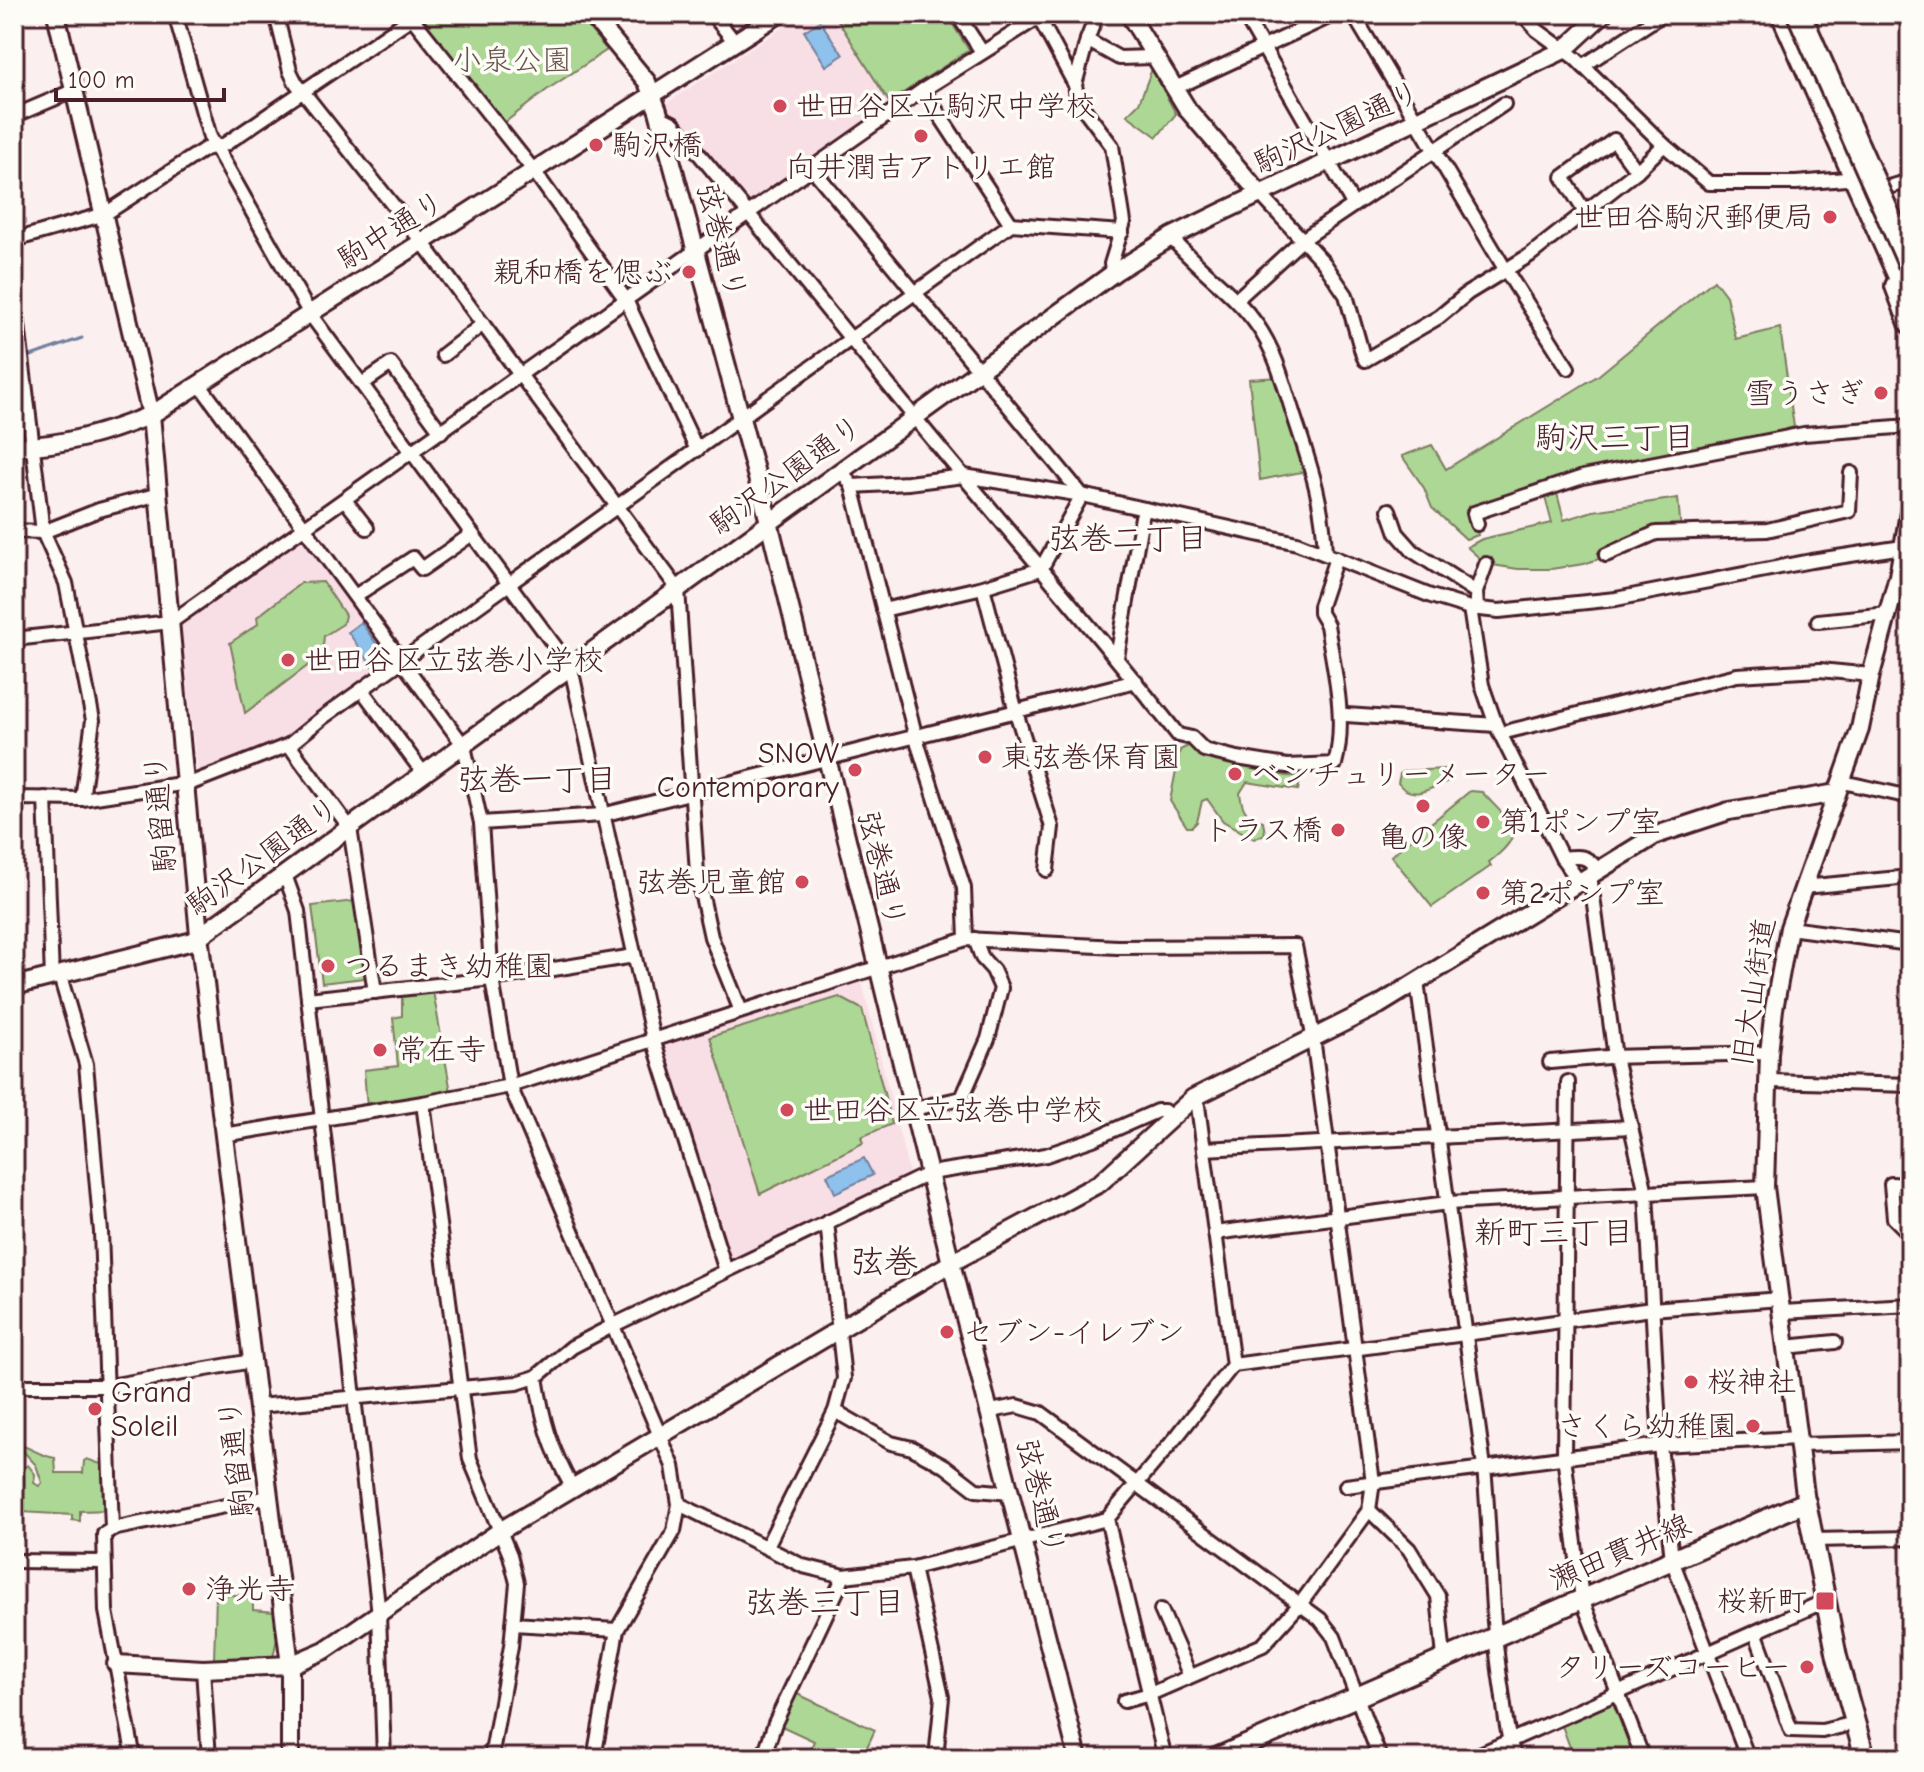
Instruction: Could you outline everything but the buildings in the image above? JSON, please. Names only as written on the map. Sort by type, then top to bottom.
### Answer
[{"type":"highway","points":[[1772,14],[1874,244],[1903,301],[1910,323]]},
{"type":"highway","points":[[1783,14],[1910,299]]},
{"type":"highway","points":[[1799,14],[1910,264]]},
{"type":"highway","points":[[1808,14],[1910,250]]},
{"type":"main road","points":[[1806,1502],[1837,1657],[1865,1758]]},
{"type":"main road","name":"瀬田貫井線","points":[[1216,1758],[1806,1502]]},
{"type":"street","name":"駒留通り","points":[[56,14],[151,415],[199,935],[290,1665],[290,1758]]},
{"type":"street","points":[[175,14],[215,147],[310,314],[571,668],[653,1039],[726,1271]]},
{"type":"street","points":[[276,14],[290,71],[302,90],[423,243],[678,589],[697,873],[711,937],[741,1011]]},
{"type":"street","name":"弦巻通り","points":[[591,14],[647,82],[659,116],[769,522],[951,1263],[1078,1758]]},
{"type":"street","points":[[712,14],[735,42]]},
{"type":"street","name":"駒中通り","points":[[14,447],[33,447],[100,435],[151,415],[779,14]]},
{"type":"street","points":[[957,14],[982,52]]},
{"type":"street","points":[[1075,85],[1097,14]]},
{"type":"street","points":[[1129,14],[1188,110],[1324,263],[1346,295],[1364,358],[1439,317],[1468,293],[1530,255],[1637,171],[1664,145]]},
{"type":"street","points":[[1244,14],[1353,204]]},
{"type":"street","points":[[1173,89],[1335,14]]},
{"type":"street","points":[[1353,14],[1505,269],[1568,368]]},
{"type":"street","points":[[1523,14],[1537,30],[1583,66],[1664,145],[1709,183],[1796,183],[1846,179]]},
{"type":"street","name":"駒沢公園通り","points":[[14,986],[186,945],[1115,272],[1171,237],[1564,50],[1603,14]]},
{"type":"street","points":[[1583,66],[1663,14]]},
{"type":"street","points":[[14,240],[105,214],[205,149],[224,145],[413,15],[534,171],[626,300],[697,450]]},
{"type":"street","points":[[14,639],[171,622],[923,90],[1040,15],[1075,85],[1078,101],[1112,146],[1124,222],[1111,264],[1115,272]]},
{"type":"street","points":[[1087,40],[1119,58],[1153,57]]},
{"type":"street","points":[[14,116],[75,90]]},
{"type":"street","points":[[923,90],[1011,224]]},
{"type":"street","points":[[1236,300],[1302,240],[1504,104]]},
{"type":"street","points":[[659,116],[673,123],[749,213],[1178,735],[1192,738],[1204,750],[1287,766],[1335,764],[1340,745],[1339,713],[1327,625],[1320,613],[1331,555],[1319,493],[1277,362],[1258,327],[1236,300],[1192,262],[1171,237]]},
{"type":"street","points":[[1585,212],[1563,177],[1614,140],[1637,171]]},
{"type":"street","points":[[812,168],[1082,495]]},
{"type":"street","points":[[1885,188],[1910,181]]},
{"type":"street","points":[[14,798],[82,799],[185,783],[289,745],[1011,224],[1122,232]]},
{"type":"street","points":[[14,291],[43,532],[66,583],[93,720],[82,799]]},
{"type":"street","points":[[443,355],[483,324]]},
{"type":"street","points":[[362,384],[391,364],[441,432]]},
{"type":"street","points":[[200,385],[464,746],[481,823],[492,979],[510,1086],[673,1466],[679,1504],[674,1531],[617,1630],[594,1758]]},
{"type":"street","points":[[1477,524],[1474,513],[1583,477],[1804,434],[1910,426]]},
{"type":"street","points":[[841,469],[852,486],[916,738],[964,888],[970,939],[993,970],[1001,988],[988,1039],[962,1098],[914,1109]]},
{"type":"street","points":[[1606,555],[1656,533],[1767,530],[1849,511],[1851,473]]},
{"type":"street","points":[[852,486],[964,476],[1082,495],[1297,543],[1431,596],[1473,608],[1499,611],[1616,599],[1906,545]]},
{"type":"street","points":[[14,531],[43,532],[99,510],[159,494]]},
{"type":"street","points":[[883,610],[983,587],[1041,569],[1082,495]]},
{"type":"street","points":[[345,500],[367,528]]},
{"type":"street","name":"旧大山街道","points":[[1806,1502],[1765,1187],[1769,1053],[1789,928],[1863,718],[1871,675],[1906,545],[1910,507]]},
{"type":"street","points":[[1117,657],[1145,509]]},
{"type":"street","points":[[1389,510],[1397,533],[1413,551],[1476,592]]},
{"type":"street","points":[[355,596],[413,558],[422,569],[472,534]]},
{"type":"street","points":[[1486,564],[1473,608],[1482,685],[1528,793],[1562,858],[1589,875]]},
{"type":"street","points":[[983,587],[1016,712],[1052,827],[1047,870]]},
{"type":"street","points":[[1818,621],[1888,614]]},
{"type":"street","points":[[1346,715],[1499,729],[1737,675],[1820,670],[1871,675]]},
{"type":"street","points":[[481,823],[602,815],[1136,681]]},
{"type":"street","points":[[362,690],[424,774]]},
{"type":"street","points":[[289,745],[350,828],[375,992]]},
{"type":"street","points":[[116,1664],[203,1669],[290,1665],[325,1650],[500,1531],[572,1487],[951,1263],[1100,1183],[1193,1098],[1417,982],[1656,835],[1700,819],[1840,788],[1910,797]]},
{"type":"street","points":[[45,798],[56,977],[86,1064],[101,1232],[112,1529]]},
{"type":"street","points":[[1562,858],[1580,856],[1589,859],[1615,1057],[1646,1193],[1660,1445],[1672,1560],[1748,1758]]},
{"type":"street","points":[[285,875],[298,911],[379,1614],[384,1758]]},
{"type":"street","points":[[1803,887],[1910,877]]},
{"type":"street","points":[[1789,928],[1910,944]]},
{"type":"street","points":[[223,1135],[510,1086],[970,939],[1117,947],[1295,946],[1312,1039],[1373,1482],[1369,1510],[1301,1603],[1263,1645],[1150,1694],[1124,1701]]},
{"type":"street","points":[[308,999],[492,979],[634,956]]},
{"type":"street","points":[[1417,982],[1484,1467],[1494,1637],[1515,1758]]},
{"type":"street","points":[[1550,1062],[1769,1053]]},
{"type":"street","points":[[1767,1081],[1910,1085]]},
{"type":"street","points":[[1568,1082],[1564,1456],[1582,1599],[1643,1758]]},
{"type":"street","points":[[1193,1098],[1198,1106],[1233,1365]]},
{"type":"street","points":[[423,1103],[470,1459],[500,1531],[517,1583],[491,1758]]},
{"type":"street","points":[[258,1406],[517,1383],[536,1377],[572,1347],[614,1325],[930,1173],[1046,1155],[1093,1139],[1157,1111],[1164,1111],[1172,1118]]},
{"type":"street","points":[[1204,1149],[1631,1127]]},
{"type":"street","points":[[1910,1185],[1891,1184],[1894,1218],[1907,1231],[1910,1265]]},
{"type":"street","points":[[1215,1233],[1448,1203],[1765,1187]]},
{"type":"street","points":[[767,1546],[835,1411],[844,1378],[827,1222]]},
{"type":"street","points":[[679,1504],[803,1566],[844,1576],[913,1568],[1107,1519],[1233,1365],[1652,1309],[1910,1305]]},
{"type":"street","points":[[1786,1347],[1835,1342]]},
{"type":"street","points":[[14,1386],[109,1386],[252,1361]]},
{"type":"street","points":[[536,1377],[543,1422],[553,1452],[572,1487]]},
{"type":"street","points":[[991,1411],[1017,1406],[1041,1413],[1320,1619],[1334,1637],[1380,1758]]},
{"type":"street","points":[[835,1411],[891,1443],[912,1448],[945,1466],[976,1490],[1011,1493]]},
{"type":"street","points":[[1346,1486],[1660,1445],[1910,1442]]},
{"type":"street","points":[[134,1758],[106,1611],[104,1534],[112,1529],[269,1497]]},
{"type":"street","points":[[1369,1510],[1409,1549],[1438,1596],[1444,1658]]},
{"type":"street","points":[[1107,1519],[1165,1758]]},
{"type":"street","points":[[1813,1540],[1910,1538]]},
{"type":"street","points":[[14,1561],[103,1562]]},
{"type":"street","points":[[913,1568],[942,1697],[936,1758]]},
{"type":"street","points":[[763,1758],[775,1723],[844,1576]]},
{"type":"street","points":[[1471,1758],[1825,1601]]},
{"type":"street","points":[[1161,1610],[1190,1676]]},
{"type":"street","points":[[513,1624],[617,1630]]},
{"type":"street","points":[[1756,1634],[1791,1730],[1822,1731],[1855,1723]]},
{"type":"street","points":[[203,1669],[209,1758]]},
{"type":"shaded area","name":"世田谷区立駒沢中学校","points":[[804,14],[954,14],[976,48],[749,204],[668,110],[668,102]]},
{"type":"shaded area","name":"世田谷区立弦巻小学校","points":[[300,541],[307,542],[392,657],[392,664],[284,742],[198,773],[180,624]]},
{"type":"shaded area","name":"世田谷区立弦巻中学校","points":[[861,978],[910,1177],[729,1264],[660,1043]]},
{"type":"green space","name":"小泉公園","points":[[431,14],[577,14],[607,50],[504,123],[423,19]]},
{"type":"green space","points":[[834,14],[946,14],[969,50],[889,102]]},
{"type":"green space","points":[[1152,69],[1176,114],[1157,137],[1127,115],[1139,103]]},
{"type":"green space","points":[[1714,280],[1726,296],[1736,339],[1780,328],[1794,427],[1470,511],[1478,535],[1466,539],[1432,508],[1424,488],[1402,456],[1432,445],[1446,469],[1599,375]]},
{"type":"green space","points":[[1279,377],[1307,471],[1260,480],[1249,379]]},
{"type":"green space","points":[[1555,486],[1564,520],[1593,511],[1678,498],[1681,531],[1584,564],[1551,569],[1518,569],[1486,564],[1467,547],[1482,539],[1552,523],[1543,490]]},
{"type":"green space","points":[[323,582],[345,615],[343,624],[324,636],[322,655],[245,713],[230,643],[258,624],[257,617],[301,583]]},
{"type":"green space","points":[[1190,745],[1199,756],[1298,776],[1298,790],[1247,782],[1240,793],[1242,804],[1249,815],[1263,821],[1265,834],[1254,839],[1223,821],[1207,799],[1202,801],[1197,822],[1187,827],[1170,801],[1180,750]]},
{"type":"green space","points":[[1445,769],[1448,781],[1422,792],[1409,792],[1398,783],[1400,774],[1405,771]]},
{"type":"green space","points":[[1470,791],[1482,792],[1508,820],[1512,835],[1502,851],[1489,862],[1491,866],[1432,907],[1391,856]]},
{"type":"green space","points":[[354,901],[364,978],[322,983],[312,906]]},
{"type":"green space","points":[[433,991],[451,1092],[367,1107],[364,1070],[398,1066],[393,1018],[402,1016],[402,996]]},
{"type":"green space","points":[[839,997],[862,1009],[892,1124],[861,1137],[863,1143],[760,1194],[710,1037]]},
{"type":"green space","points":[[14,1443],[55,1458],[56,1473],[83,1473],[87,1459],[109,1467],[111,1510],[80,1511],[80,1521],[72,1520],[72,1515],[22,1512],[22,1539],[14,1538],[14,1465],[24,1482],[23,1468],[28,1465],[35,1474],[34,1483],[39,1486],[42,1483],[36,1465],[22,1450],[14,1451]]},
{"type":"green space","points":[[216,1594],[253,1596],[253,1610],[275,1612],[277,1638],[273,1658],[214,1660]]},
{"type":"green space","points":[[791,1691],[875,1730],[862,1758],[807,1758],[814,1741],[775,1723]]},
{"type":"green space","points":[[1611,1700],[1618,1702],[1638,1758],[1574,1758],[1561,1723]]},
{"type":"water","points":[[820,21],[843,55],[826,66],[804,31]]},
{"type":"water","points":[[361,622],[385,656],[372,666],[348,632]]},
{"type":"water","points":[[864,1158],[873,1175],[835,1193],[827,1175]]},
{"type":"waterway","points":[[28,357],[82,338]]},
{"type":"place","name":"世田谷区立駒沢中学校","points":[[780,106]]},
{"type":"place","name":"向井潤吉アトリエ館","points":[[921,136]]},
{"type":"place","name":"駒沢橋","points":[[596,145]]},
{"type":"place","name":"世田谷駒沢郵便局","points":[[1830,217]]},
{"type":"place","name":"親和橋を偲ぶ","points":[[689,272]]},
{"type":"place","name":"雪うさぎ","points":[[1881,393]]},
{"type":"place","name":"世田谷区立弦巻小学校","points":[[288,660]]},
{"type":"place","name":"東弦巻保育園","points":[[985,757]]},
{"type":"place","name":"SNOW Contemporary","points":[[855,770]]},
{"type":"place","name":"ベンチュリーメーター","points":[[1235,774]]},
{"type":"place","name":"亀の像","points":[[1423,806]]},
{"type":"place","name":"第1ポンプ室","points":[[1483,822]]},
{"type":"place","name":"トラス橋","points":[[1338,830]]},
{"type":"place","name":"弦巻児童館","points":[[802,882]]},
{"type":"place","name":"第2ポンプ室","points":[[1483,893]]},
{"type":"place","name":"つるまき幼稚園","points":[[328,966]]},
{"type":"place","name":"常在寺","points":[[380,1050]]},
{"type":"place","name":"世田谷区立弦巻中学校","points":[[787,1110]]},
{"type":"place","name":"セブン-イレブン","points":[[947,1332]]},
{"type":"place","name":"桜神社","points":[[1691,1382]]},
{"type":"place","name":"Grand Soleil","points":[[95,1409]]},
{"type":"place","name":"さくら幼稚園","points":[[1753,1426]]},
{"type":"place","name":"浄光寺","points":[[189,1589]]},
{"type":"place","name":"桜新町","points":[[1825,1601]]},
{"type":"place","name":"タリーズコーヒー","points":[[1807,1667]]},
{"type":"district","name":"駒沢三丁目","points":[[1615,437]]},
{"type":"district","name":"弦巻二丁目","points":[[1128,538]]},
{"type":"district","name":"弦巻一丁目","points":[[537,779]]},
{"type":"district","name":"新町三丁目","points":[[1554,1232]]},
{"type":"district","name":"弦巻","points":[[884,1261]]},
{"type":"district","name":"弦巻三丁目","points":[[825,1602]]}]
